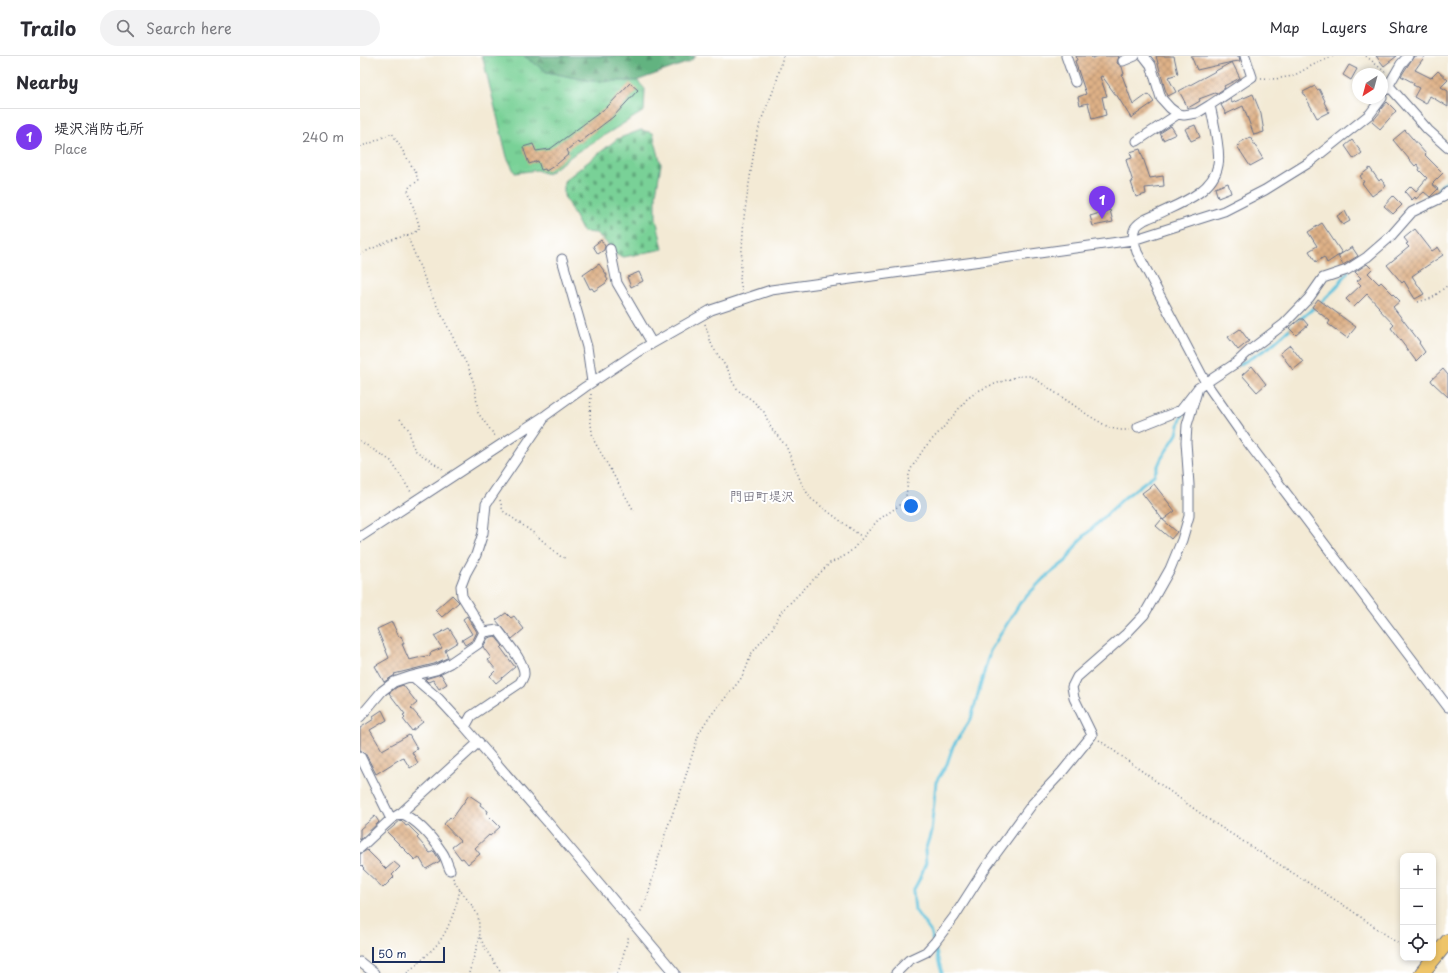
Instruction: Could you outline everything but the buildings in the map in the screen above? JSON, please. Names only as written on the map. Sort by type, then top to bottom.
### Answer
[{"type":"highway","points":[[1422,973],[1448,941]]},
{"type":"street","points":[[1066,56],[1075,82]]},
{"type":"street","points":[[1123,61],[1135,56]]},
{"type":"street","points":[[1144,56],[1151,65],[1161,98],[1178,114],[1184,115],[1196,113],[1252,78],[1244,56]]},
{"type":"street","points":[[1388,87],[1401,64],[1408,56]]},
{"type":"street","points":[[1391,82],[1428,130],[1448,148]]},
{"type":"street","points":[[360,537],[546,415],[592,382],[652,343],[711,310],[772,290],[1133,240],[1224,211],[1265,190],[1310,162],[1370,114],[1378,104]]},
{"type":"street","points":[[1210,105],[1219,156],[1218,166],[1211,180],[1196,196],[1143,220],[1135,229],[1133,240],[1137,252],[1206,383],[1246,440],[1448,707]]},
{"type":"street","points":[[1137,141],[1178,114]]},
{"type":"street","points":[[1138,427],[1181,410],[1198,388],[1236,363],[1250,350],[1284,324],[1309,298],[1323,278],[1347,270],[1367,257],[1390,237],[1412,212],[1443,197],[1448,192]]},
{"type":"street","points":[[610,250],[617,283],[652,343]]},
{"type":"street","points":[[562,259],[588,347],[592,382]]},
{"type":"street","points":[[896,973],[909,960],[926,952],[935,942],[954,917],[986,866],[1032,803],[1062,772],[1092,735],[1074,698],[1072,687],[1077,677],[1125,635],[1144,615],[1170,569],[1182,540],[1189,516],[1186,425],[1198,388]]},
{"type":"street","points":[[484,632],[462,596],[461,586],[466,573],[476,556],[483,533],[486,504],[546,415]]},
{"type":"street","points":[[465,727],[471,716],[520,683],[524,674],[522,665],[514,651],[498,630],[484,632]]},
{"type":"street","points":[[360,717],[382,691],[394,682],[436,670],[450,663],[478,644],[484,632]]},
{"type":"street","points":[[412,676],[439,699],[479,742],[675,973]]},
{"type":"street","points":[[360,848],[479,742]]},
{"type":"street","points":[[360,756],[391,819]]},
{"type":"street","points":[[401,813],[429,835],[443,853],[450,870]]},
{"type":"street","points":[[360,962],[374,973]]},
{"type":"path","points":[[743,299],[740,280],[744,217],[753,160],[760,123],[776,84],[783,56]]},
{"type":"path","points":[[1252,78],[1275,79],[1293,76],[1312,65],[1334,56]]},
{"type":"path","points":[[1366,56],[1391,82]]},
{"type":"path","points":[[360,146],[369,144],[392,133],[416,173],[418,180],[410,186],[408,190],[419,225],[418,230],[413,233],[389,241],[360,254]]},
{"type":"path","points":[[407,235],[430,292],[469,369],[476,387],[478,414],[501,444]]},
{"type":"path","points":[[1418,302],[1432,298],[1448,285]]},
{"type":"path","points":[[703,314],[712,346],[728,370],[739,391],[752,400],[764,412],[771,428],[786,446],[801,482],[810,498],[863,537]]},
{"type":"path","points":[[618,973],[627,940],[647,898],[666,831],[681,791],[699,733],[706,720],[740,680],[746,669],[751,654],[772,629],[782,612],[830,563],[843,557],[852,550],[878,520],[904,501],[909,474],[912,467],[925,447],[967,398],[989,386],[1019,376],[1031,376],[1085,413],[1110,428],[1120,430],[1138,427]]},
{"type":"path","points":[[592,382],[590,417],[592,440],[634,511]]},
{"type":"path","points":[[400,419],[409,430],[412,445],[416,451],[453,476]]},
{"type":"path","points":[[360,441],[391,461],[416,500]]},
{"type":"path","points":[[497,489],[502,511],[535,534],[560,556],[567,559]]},
{"type":"path","points":[[1092,735],[1211,821],[1348,908],[1400,944]]},
{"type":"path","points":[[450,870],[456,884],[478,915],[480,936],[502,973]]},
{"type":"path","points":[[407,973],[439,942],[445,934],[456,905],[460,889]]},
{"type":"path","points":[[469,973],[480,936]]},
{"type":"green space","points":[[481,56],[614,56],[645,89],[644,111],[577,152],[547,174],[537,170],[515,173],[507,157]]},
{"type":"green space","points":[[524,56],[696,56],[689,62],[636,81],[590,81],[547,72]]},
{"type":"green space","points":[[641,130],[653,133],[661,164],[656,194],[656,218],[663,249],[624,257],[616,255],[605,241],[596,233],[583,232],[564,196],[564,181],[617,139]]},
{"type":"waterway","points":[[1436,191],[1448,180]]},
{"type":"waterway","points":[[1422,203],[1432,195]]},
{"type":"waterway","points":[[1320,303],[1334,290],[1348,272]]},
{"type":"waterway","points":[[1298,321],[1315,307]]},
{"type":"waterway","points":[[1239,365],[1268,348],[1293,326]]},
{"type":"waterway","points":[[942,973],[930,931],[915,910],[913,891],[926,863],[925,851],[931,832],[936,782],[947,764],[953,746],[971,719],[990,651],[1020,603],[1043,579],[1066,561],[1079,541],[1124,498],[1154,475],[1161,459],[1177,434],[1180,421],[1185,410]]},
{"type":"place","name":"堤沢消防屯所","points":[[1102,219]]},
{"type":"district","name":"門田町堤沢","points":[[762,496]]}]
